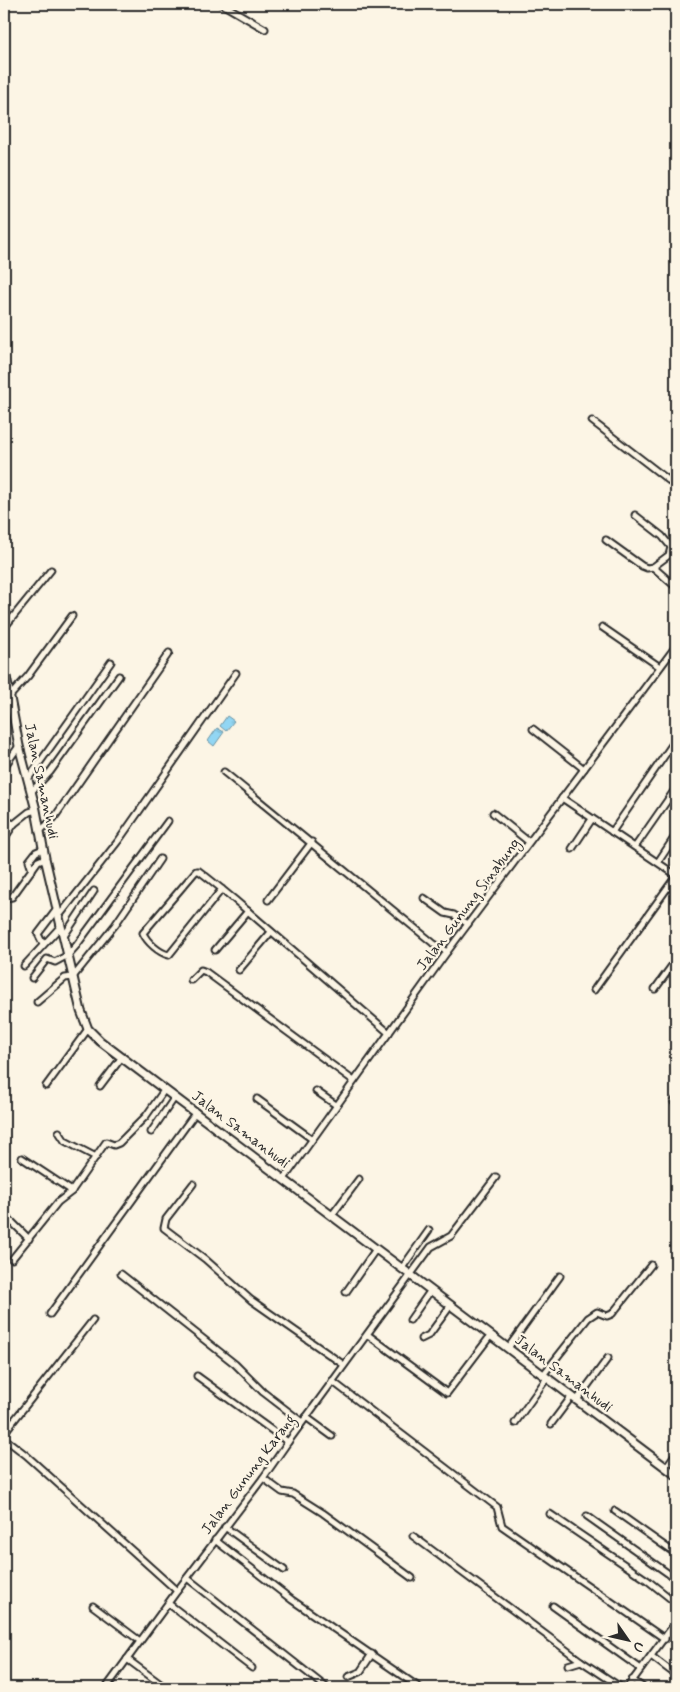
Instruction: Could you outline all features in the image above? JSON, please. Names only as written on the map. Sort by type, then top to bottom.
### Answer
[{"type":"street","points":[[222,4],[265,29]]},
{"type":"street","points":[[592,421],[676,486]]},
{"type":"street","points":[[606,540],[646,568],[653,566],[669,555],[672,547],[662,536],[635,515]]},
{"type":"street","points":[[653,566],[676,587]]},
{"type":"street","points":[[4,628],[51,570]]},
{"type":"street","points":[[10,696],[28,676],[72,616]]},
{"type":"street","points":[[602,627],[660,667]]},
{"type":"street","name":"Jalan Gunung Sinabung","points":[[284,1179],[447,952],[676,646]]},
{"type":"street","points":[[39,832],[54,818],[170,654]]},
{"type":"street","points":[[28,779],[111,662]]},
{"type":"street","name":"Jalan Samanhudi","points":[[4,666],[19,746],[36,810],[39,832],[81,1010],[88,1029],[122,1057],[676,1475]]},
{"type":"street","points":[[43,944],[38,937],[39,931],[58,913],[119,840],[236,673]]},
{"type":"street","points":[[31,792],[50,772],[119,676]]},
{"type":"street","points":[[533,729],[584,769]]},
{"type":"street","points":[[612,832],[676,739]]},
{"type":"street","points":[[4,767],[19,746]]},
{"type":"street","points":[[224,772],[312,842],[433,943],[447,952]]},
{"type":"street","points":[[635,847],[676,788]]},
{"type":"street","points":[[562,798],[676,876],[594,990]]},
{"type":"street","points":[[4,839],[14,824],[29,812],[36,810]]},
{"type":"street","points":[[492,812],[529,842]]},
{"type":"street","points":[[572,849],[592,819]]},
{"type":"street","points":[[4,820],[14,824]]},
{"type":"street","points":[[32,978],[46,958],[55,962],[68,955],[98,919],[168,821]]},
{"type":"street","points":[[658,862],[676,835]]},
{"type":"street","points":[[268,900],[312,842]]},
{"type":"street","points":[[32,870],[29,861],[36,852],[43,849]]},
{"type":"street","points":[[4,902],[6,898],[12,897],[38,861],[45,858]]},
{"type":"street","points":[[37,1002],[65,978],[73,976],[115,925],[160,860]]},
{"type":"street","points":[[222,889],[169,955],[146,940],[143,933],[196,871],[199,870],[222,889],[248,911],[389,1033]]},
{"type":"street","points":[[64,936],[94,891]]},
{"type":"street","points":[[424,898],[444,913],[454,915],[468,924]]},
{"type":"street","points":[[215,950],[248,911]]},
{"type":"street","points":[[24,966],[61,926]]},
{"type":"street","points":[[238,970],[271,932]]},
{"type":"street","points":[[655,988],[676,960]]},
{"type":"street","points":[[191,980],[197,972],[201,970],[206,972],[354,1081]]},
{"type":"street","points":[[46,1086],[88,1029]]},
{"type":"street","points":[[100,1086],[122,1057]]},
{"type":"street","points":[[12,1259],[58,1202],[72,1191],[106,1142],[114,1145],[119,1142],[146,1116],[165,1089]]},
{"type":"street","points":[[316,1091],[336,1105]]},
{"type":"street","points":[[151,1132],[175,1097]]},
{"type":"street","points":[[257,1099],[312,1139]]},
{"type":"street","points":[[50,1314],[196,1112]]},
{"type":"street","points":[[59,1132],[65,1141],[96,1157]]},
{"type":"street","points":[[22,1158],[72,1191]]},
{"type":"street","name":"Jalan Gunung Karang","points":[[106,1688],[215,1540],[264,1478],[302,1422],[368,1335],[431,1247],[451,1236],[496,1177]]},
{"type":"street","points":[[332,1216],[359,1179]]},
{"type":"street","points":[[193,1184],[166,1219],[164,1228],[205,1259],[252,1300],[344,1366]]},
{"type":"street","points":[[4,1214],[29,1238]]},
{"type":"street","points":[[402,1268],[429,1230]]},
{"type":"street","points":[[346,1292],[376,1249]]},
{"type":"street","points":[[515,1423],[545,1376],[588,1318],[597,1312],[607,1316],[612,1314],[650,1265]]},
{"type":"street","points":[[121,1274],[235,1364],[263,1392],[302,1422]]},
{"type":"street","points":[[508,1348],[560,1276]]},
{"type":"street","points":[[410,1320],[431,1290]]},
{"type":"street","points":[[421,1339],[429,1335],[451,1305]]},
{"type":"street","points":[[4,1433],[93,1320]]},
{"type":"street","points":[[368,1335],[447,1393],[491,1335]]},
{"type":"street","points":[[551,1424],[608,1358]]},
{"type":"street","points":[[197,1376],[288,1442]]},
{"type":"street","points":[[332,1381],[497,1507],[502,1526],[666,1636],[676,1639]]},
{"type":"street","points":[[306,1417],[332,1436]]},
{"type":"street","points":[[4,1438],[26,1455],[177,1591]]},
{"type":"street","points":[[666,1467],[676,1453]]},
{"type":"street","points":[[264,1478],[282,1492],[293,1494],[322,1513],[412,1578]]},
{"type":"street","points":[[615,1511],[676,1554]]},
{"type":"street","points":[[550,1514],[647,1580],[676,1603]]},
{"type":"street","points":[[587,1516],[676,1579]]},
{"type":"street","points":[[226,1527],[284,1570]]},
{"type":"street","points":[[413,1536],[581,1661],[622,1688]]},
{"type":"street","points":[[215,1540],[292,1600],[420,1688]]},
{"type":"street","points":[[187,1578],[327,1688]]},
{"type":"street","points":[[169,1604],[252,1668]]},
{"type":"street","points":[[93,1606],[140,1641]]},
{"type":"street","points":[[553,1606],[641,1669]]},
{"type":"street","points":[[627,1688],[676,1622]]},
{"type":"street","points":[[348,1677],[360,1672],[372,1654]]},
{"type":"street","points":[[651,1656],[676,1675]]},
{"type":"street","points":[[127,1660],[166,1688]]},
{"type":"street","points":[[568,1665],[581,1661]]},
{"type":"street","points":[[632,1680],[644,1688]]},
{"type":"water","points":[[227,716],[234,721],[226,731],[220,726]]},
{"type":"water","points":[[217,728],[224,732],[214,746],[208,741]]}]
